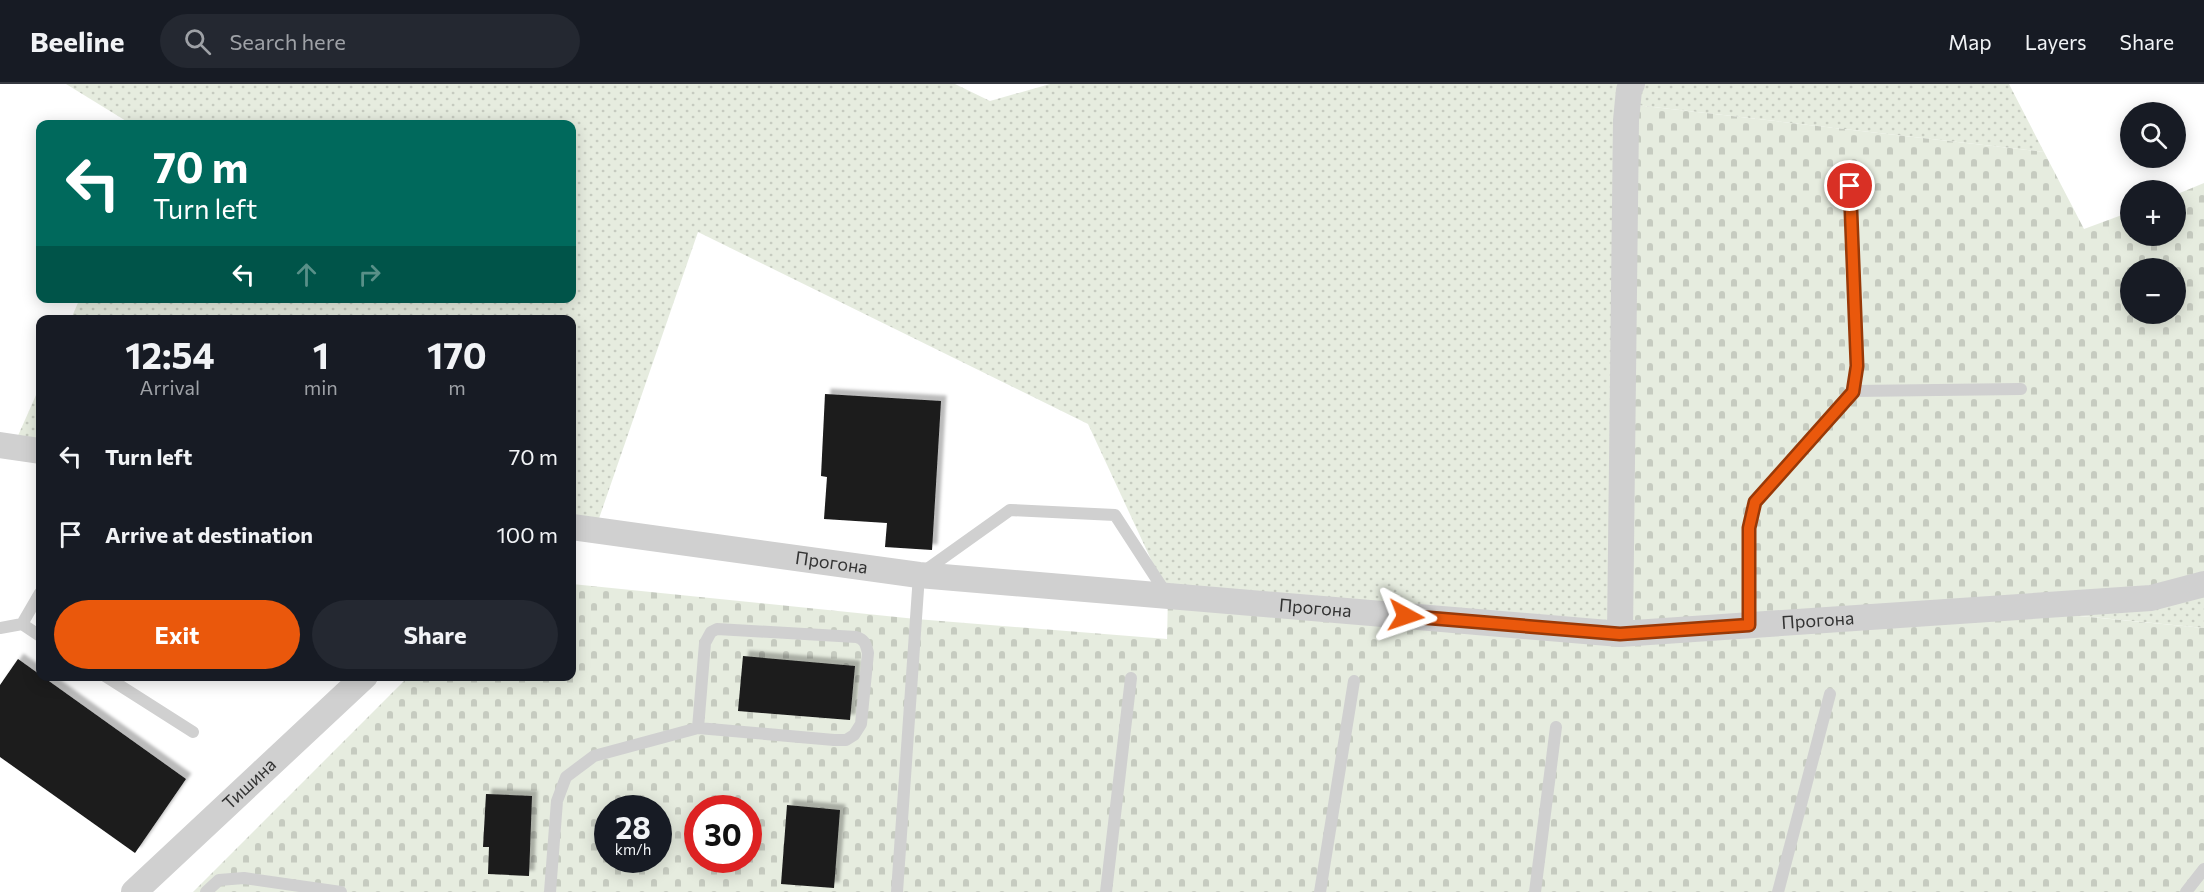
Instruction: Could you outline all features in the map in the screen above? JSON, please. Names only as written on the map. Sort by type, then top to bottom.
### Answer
[{"type":"street","points":[[1620,634],[1626,120],[1629,90],[1632,84]]},
{"type":"street","points":[[0,445],[36,450]]},
{"type":"street","name":"Прогона","points":[[576,528],[919,575],[1620,634],[2151,598],[2204,584]]},
{"type":"street","name":"Тишина","points":[[134,892],[360,681]]},
{"type":"lane","points":[[1749,625],[1749,528],[1755,502],[1853,392],[1857,366],[1850,186]]},
{"type":"lane","points":[[1853,392],[2021,389]]},
{"type":"lane","points":[[897,892],[919,575],[1010,510],[1116,515],[1168,596]]},
{"type":"lane","points":[[22,624],[36,599]]},
{"type":"lane","points":[[0,628],[22,624],[36,633]]},
{"type":"lane","points":[[550,892],[557,801],[566,777],[577,767],[594,756],[698,728],[846,740],[854,735],[861,724],[868,652],[866,644],[856,637],[717,629],[711,632],[705,643],[698,728]]},
{"type":"lane","points":[[1106,892],[1131,678]]},
{"type":"lane","points":[[113,681],[194,732]]},
{"type":"lane","points":[[1320,892],[1354,681]]},
{"type":"lane","points":[[1778,892],[1830,693]]},
{"type":"lane","points":[[1535,892],[1556,727]]},
{"type":"lane","points":[[2186,892],[2204,869]]},
{"type":"lane","points":[[206,892],[219,880],[244,878],[341,892]]},
{"type":"green space","points":[[66,84],[955,84],[990,101],[1050,84],[2009,84],[2044,152],[1627,104],[1620,634],[1168,596],[1088,424],[698,232],[595,530],[576,528],[576,315],[73,315],[78,303],[576,303],[576,120],[124,120]]},
{"type":"green space","points":[[1627,104],[2044,152],[2084,229],[2120,216],[2120,246],[2186,246],[2186,190],[2204,183],[2204,584],[2005,609],[2204,628],[2204,892],[193,892],[404,681],[576,681],[576,584],[916,619],[1167,639],[1168,596],[1620,633]]},
{"type":"green space","points":[[36,395],[36,450],[13,447]]},
{"type":"green space","points":[[2204,584],[2204,628],[2000,608]]},
{"type":"building","points":[[825,394],[941,401],[932,550],[885,547],[887,523],[824,519],[827,477],[821,476]]},
{"type":"building","points":[[743,656],[855,666],[850,720],[738,711]]},
{"type":"building","points":[[18,659],[36,672],[36,681],[49,681],[186,779],[135,853],[0,757],[0,685]]},
{"type":"building","points":[[486,794],[532,796],[529,876],[488,874],[489,847],[483,847]]},
{"type":"building","points":[[787,805],[840,810],[834,888],[781,884]]},
{"type":"route","points":[[1406,616],[1620,634],[1749,625],[1749,528],[1755,502],[1853,392],[1857,366],[1850,186]]}]
